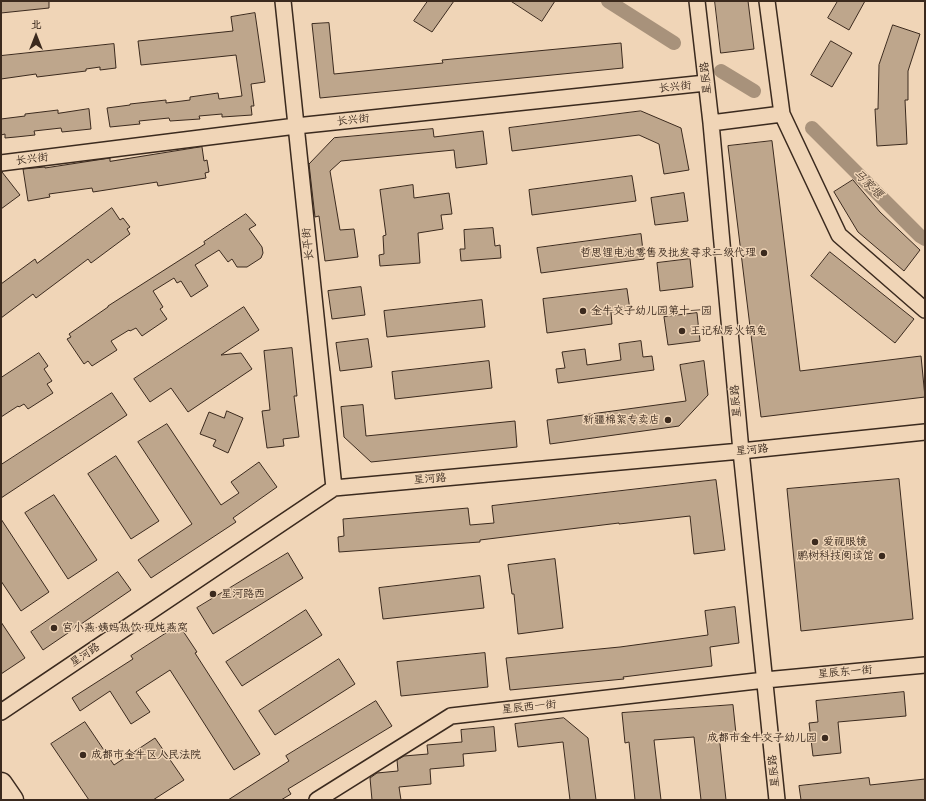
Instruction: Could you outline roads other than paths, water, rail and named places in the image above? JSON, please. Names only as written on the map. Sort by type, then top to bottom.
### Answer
[{"type":"main road","points":[[1,784],[12,800]]},
{"type":"street","name":"长平街","points":[[283,1],[334,488]]},
{"type":"street","name":"星辰路","points":[[697,1],[711,123],[741,451],[777,800]]},
{"type":"street","points":[[767,1],[782,114],[839,235],[925,310]]},
{"type":"street","name":"长兴街","points":[[1,163],[296,126],[706,83]]},
{"type":"street","points":[[711,123],[782,114]]},
{"type":"street","name":"星河路","points":[[1,712],[334,488],[741,451],[925,432]]},
{"type":"street","name":"星辰东一街","points":[[765,680],[925,665]]},
{"type":"street","name":"星辰西一街","points":[[317,800],[451,716],[765,680]]},
{"type":"waterway","name":"马家堰","points":[[608,1],[674,43]]},
{"type":"waterway","name":"马家堰","points":[[721,71],[754,91]]},
{"type":"waterway","name":"马家堰","points":[[812,128],[920,236],[925,239]]},
{"type":"place","name":"哲思锂电池零售及批发寻求二级代理","points":[[764,253]]},
{"type":"place","name":"金牛交子幼儿园第十一园","points":[[583,311]]},
{"type":"place","name":"王记私房火锅兔","points":[[682,331]]},
{"type":"place","name":"新疆棉絮专卖店","points":[[668,420]]},
{"type":"place","name":"爱视眼镜","points":[[815,542]]},
{"type":"place","name":"鹏树科技阅读馆","points":[[882,556]]},
{"type":"place","name":"星河路西","points":[[213,594]]},
{"type":"place","name":"宫小燕·姨妈热饮·现炖燕窝","points":[[54,628]]},
{"type":"place","name":"成都市金牛交子幼儿园","points":[[825,738]]},
{"type":"place","name":"成都市金牛区人民法院","points":[[83,755]]}]
